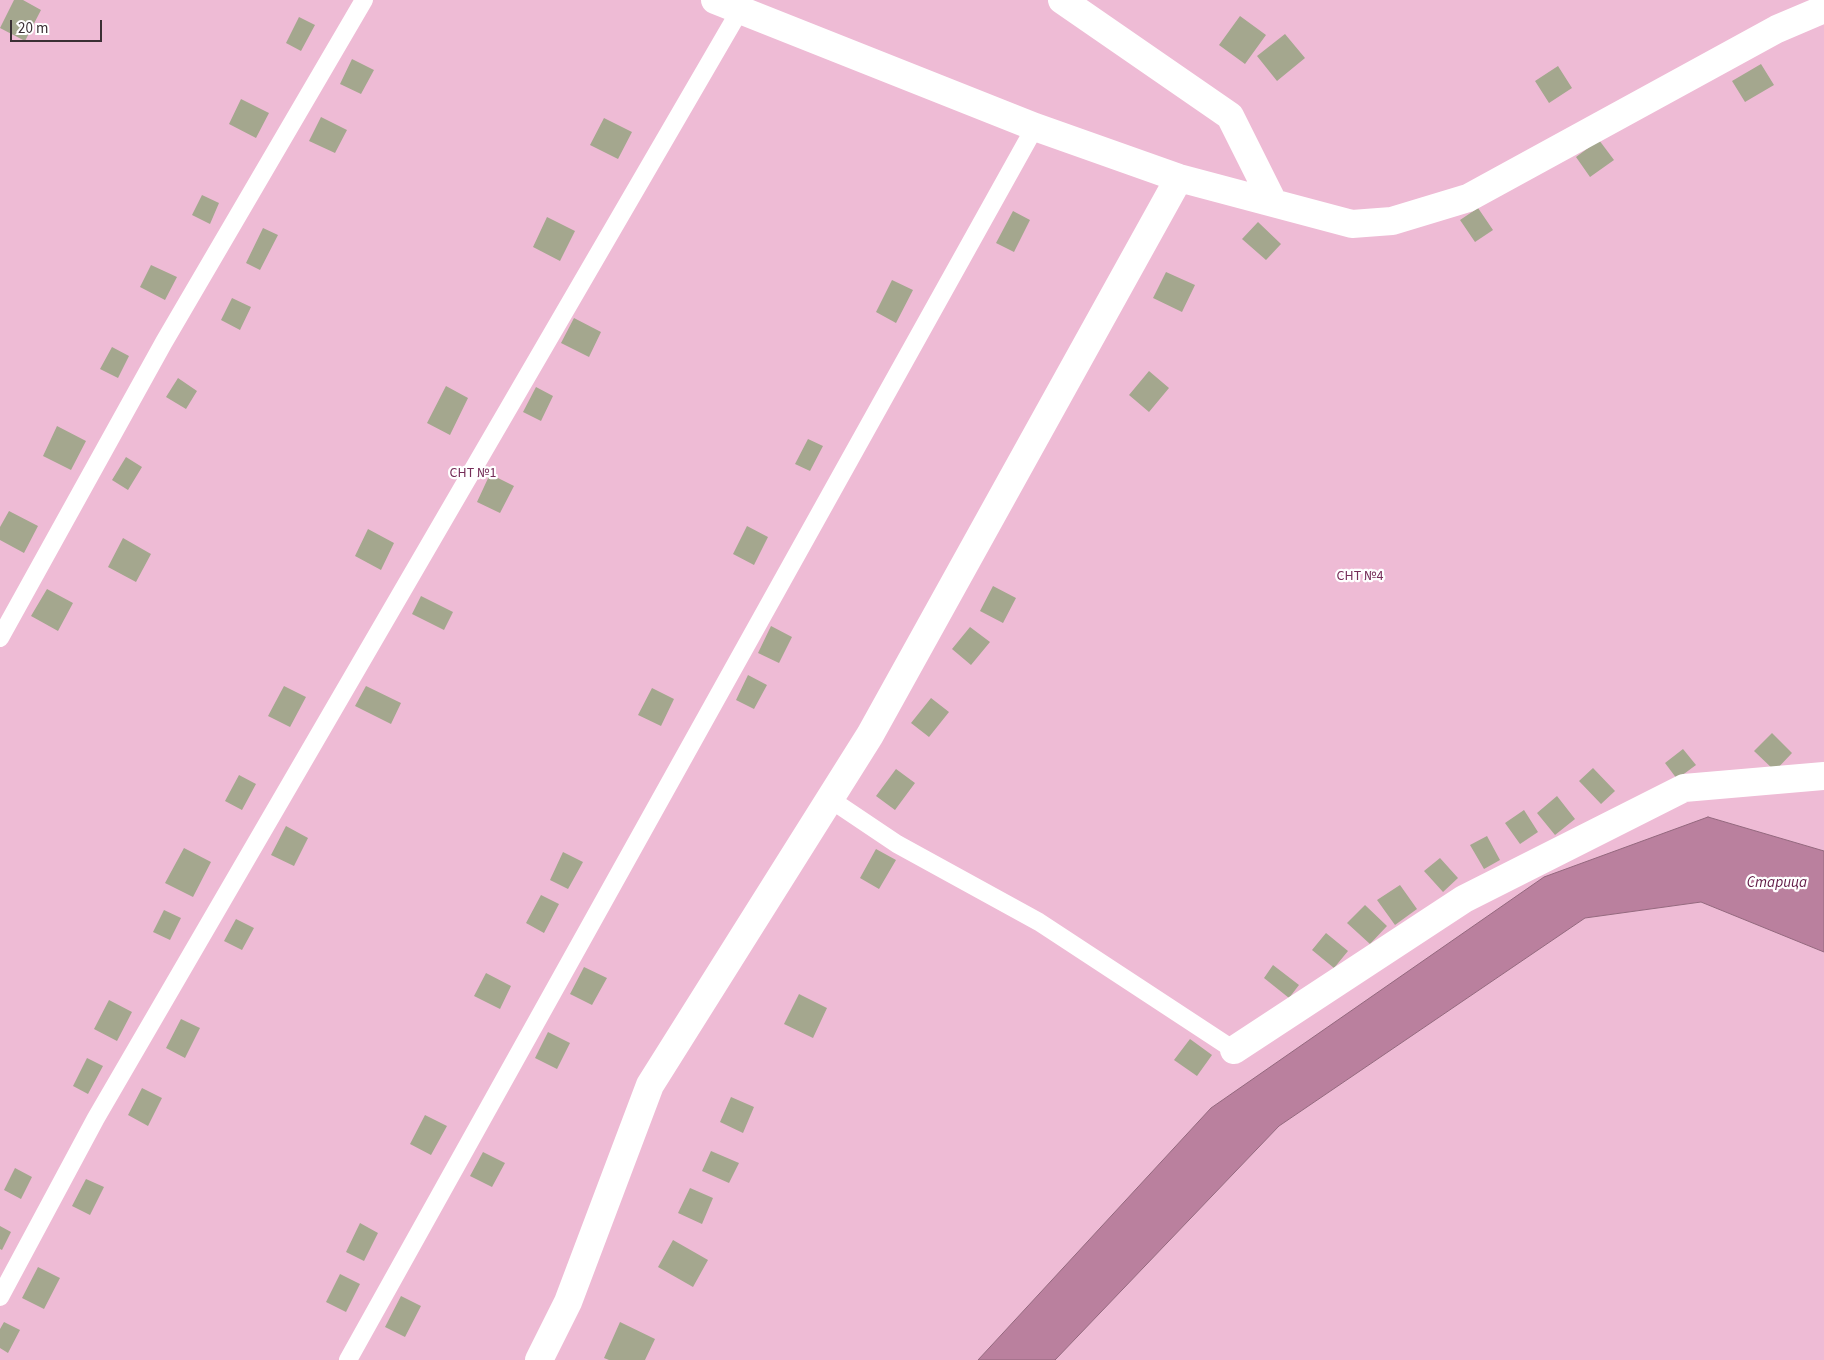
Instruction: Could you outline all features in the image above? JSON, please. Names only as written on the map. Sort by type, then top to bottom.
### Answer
[{"type":"street","points":[[1062,0],[1230,116],[1273,202]]},
{"type":"street","points":[[728,5],[1035,127],[1179,178],[1352,224],[1392,221],[1468,198],[1777,29],[1824,9]]},
{"type":"street","points":[[539,1360],[568,1302],[650,1086],[870,735],[1179,178]]},
{"type":"street","points":[[1234,1050],[1464,899],[1684,788],[1824,776]]},
{"type":"lane","points":[[0,638],[164,342],[364,0]]},
{"type":"lane","points":[[0,1297],[96,1118],[728,5]]},
{"type":"lane","points":[[348,1360],[1035,127]]},
{"type":"lane","points":[[830,799],[897,844],[1039,922],[1234,1050]]},
{"type":"green space","points":[[0,0],[1824,0],[1824,851],[1708,817],[1211,1108],[978,1360],[0,1360]]},
{"type":"green space","points":[[1701,902],[1824,952],[1824,1360],[1055,1360],[1279,1126],[1585,918]]},
{"type":"water","name":"Старица","points":[[1708,817],[1824,851],[1824,952],[1701,902],[1585,918],[1279,1126],[1055,1360],[978,1360],[1211,1108],[1544,877]]},
{"type":"building","points":[[14,0],[23,0],[41,10],[25,41],[0,28]]},
{"type":"building","points":[[1240,16],[1266,35],[1245,64],[1219,45]]},
{"type":"building","points":[[299,17],[315,25],[301,51],[286,43]]},
{"type":"building","points":[[1285,34],[1305,58],[1277,81],[1257,56]]},
{"type":"building","points":[[352,59],[374,70],[361,94],[340,84]]},
{"type":"building","points":[[1761,64],[1774,85],[1745,102],[1732,81]]},
{"type":"building","points":[[1558,66],[1572,88],[1549,103],[1535,81]]},
{"type":"building","points":[[241,99],[269,113],[256,138],[229,124]]},
{"type":"building","points":[[321,117],[347,130],[335,153],[309,141]]},
{"type":"building","points":[[604,118],[632,132],[618,159],[590,145]]},
{"type":"building","points":[[1599,140],[1614,160],[1590,177],[1576,157]]},
{"type":"building","points":[[202,195],[219,203],[210,224],[192,215]]},
{"type":"building","points":[[1478,208],[1493,230],[1475,242],[1460,220]]},
{"type":"building","points":[[1013,211],[1030,220],[1014,252],[996,243]]},
{"type":"building","points":[[547,217],[575,231],[560,261],[533,247]]},
{"type":"building","points":[[1258,222],[1281,244],[1266,260],[1242,239]]},
{"type":"building","points":[[263,228],[278,235],[260,270],[246,263]]},
{"type":"building","points":[[151,265],[177,277],[165,300],[140,287]]},
{"type":"building","points":[[1166,272],[1195,285],[1182,312],[1153,298]]},
{"type":"building","points":[[892,280],[913,290],[896,323],[876,312]]},
{"type":"building","points":[[232,298],[251,307],[240,330],[221,320]]},
{"type":"building","points":[[574,318],[601,332],[589,357],[561,343]]},
{"type":"building","points":[[112,347],[129,356],[118,378],[100,369]]},
{"type":"building","points":[[1149,371],[1169,388],[1149,412],[1129,395]]},
{"type":"building","points":[[178,378],[197,391],[186,409],[166,397]]},
{"type":"building","points":[[446,386],[468,398],[450,435],[427,423]]},
{"type":"building","points":[[536,387],[553,396],[541,421],[523,412]]},
{"type":"building","points":[[57,426],[86,441],[71,470],[43,456]]},
{"type":"building","points":[[808,439],[823,446],[810,471],[795,464]]},
{"type":"building","points":[[126,457],[142,467],[128,490],[112,480]]},
{"type":"building","points":[[490,474],[514,486],[500,513],[477,502]]},
{"type":"building","points":[[9,511],[38,526],[24,553],[0,540],[0,527]]},
{"type":"building","points":[[747,526],[768,537],[754,565],[733,554]]},
{"type":"building","points":[[368,529],[394,543],[381,570],[355,556]]},
{"type":"building","points":[[123,538],[151,554],[136,582],[108,567]]},
{"type":"building","points":[[993,586],[1016,598],[1003,623],[980,611]]},
{"type":"building","points":[[47,589],[73,603],[58,631],[31,616]]},
{"type":"building","points":[[421,596],[453,612],[444,630],[412,614]]},
{"type":"building","points":[[771,626],[792,637],[779,663],[758,653]]},
{"type":"building","points":[[970,627],[990,642],[971,665],[952,649]]},
{"type":"building","points":[[748,675],[767,685],[754,709],[736,700]]},
{"type":"building","points":[[284,686],[306,697],[290,727],[268,716]]},
{"type":"building","points":[[366,686],[401,703],[391,724],[355,706]]},
{"type":"building","points":[[652,688],[674,699],[661,726],[638,715]]},
{"type":"building","points":[[931,698],[949,712],[929,737],[911,723]]},
{"type":"building","points":[[1772,733],[1792,753],[1775,771],[1754,751]]},
{"type":"building","points":[[1683,749],[1696,765],[1677,779],[1665,763]]},
{"type":"building","points":[[1593,768],[1615,791],[1601,804],[1579,781]]},
{"type":"building","points":[[896,769],[915,783],[895,810],[876,796]]},
{"type":"building","points":[[239,775],[256,784],[242,810],[225,801]]},
{"type":"building","points":[[1557,796],[1575,819],[1555,835],[1537,813]]},
{"type":"building","points":[[1524,810],[1538,832],[1520,844],[1505,823]]},
{"type":"building","points":[[286,826],[308,838],[294,866],[271,855]]},
{"type":"building","points":[[1487,836],[1500,860],[1484,869],[1470,845]]},
{"type":"building","points":[[184,848],[211,862],[193,897],[165,883]]},
{"type":"building","points":[[876,849],[896,860],[879,889],[860,878]]},
{"type":"building","points":[[563,852],[583,862],[568,889],[550,880]]},
{"type":"building","points":[[1440,858],[1458,878],[1443,892],[1424,871]]},
{"type":"building","points":[[1400,885],[1417,909],[1395,925],[1377,900]]},
{"type":"building","points":[[541,895],[559,904],[544,933],[526,923]]},
{"type":"building","points":[[1365,905],[1387,926],[1370,944],[1347,923]]},
{"type":"building","points":[[164,910],[181,918],[170,940],[153,932]]},
{"type":"building","points":[[236,919],[254,928],[242,950],[224,941]]},
{"type":"building","points":[[1326,933],[1348,951],[1334,968],[1312,950]]},
{"type":"building","points":[[1273,965],[1299,985],[1289,998],[1264,978]]},
{"type":"building","points":[[584,967],[607,978],[592,1005],[570,994]]},
{"type":"building","points":[[486,973],[511,986],[500,1009],[474,996]]},
{"type":"building","points":[[799,994],[827,1008],[813,1038],[784,1024]]},
{"type":"building","points":[[109,1000],[132,1012],[117,1041],[94,1029]]},
{"type":"building","points":[[181,1019],[200,1028],[185,1058],[166,1048]]},
{"type":"building","points":[[548,1032],[570,1043],[557,1069],[535,1058]]},
{"type":"building","points":[[1190,1039],[1212,1055],[1197,1076],[1174,1060]]},
{"type":"building","points":[[87,1058],[103,1066],[88,1094],[73,1086]]},
{"type":"building","points":[[142,1088],[162,1098],[148,1126],[128,1115]]},
{"type":"building","points":[[731,1097],[754,1107],[743,1133],[720,1122]]},
{"type":"building","points":[[425,1115],[447,1126],[431,1155],[410,1144]]},
{"type":"building","points":[[711,1151],[739,1163],[729,1183],[702,1171]]},
{"type":"building","points":[[483,1152],[505,1163],[492,1187],[470,1176]]},
{"type":"building","points":[[15,1168],[32,1177],[21,1199],[4,1190]]},
{"type":"building","points":[[86,1179],[104,1187],[90,1215],[72,1206]]},
{"type":"building","points":[[690,1188],[713,1198],[702,1224],[678,1213]]},
{"type":"building","points":[[360,1223],[378,1233],[364,1261],[346,1252]]},
{"type":"building","points":[[0,1226],[11,1232],[2,1250],[0,1249]]},
{"type":"building","points":[[673,1240],[708,1260],[693,1287],[658,1267]]},
{"type":"building","points":[[38,1267],[60,1278],[44,1309],[22,1298]]},
{"type":"building","points":[[340,1274],[360,1284],[346,1312],[326,1302]]},
{"type":"building","points":[[401,1296],[421,1306],[405,1337],[385,1327]]},
{"type":"building","points":[[4,1322],[20,1330],[8,1353],[0,1348],[0,1329]]},
{"type":"building","points":[[620,1322],[655,1339],[645,1360],[609,1360],[604,1358]]},
{"type":"park label","name":"СНТ №1","points":[[473,474]]},
{"type":"park label","name":"СНТ №4","points":[[1360,577]]}]
